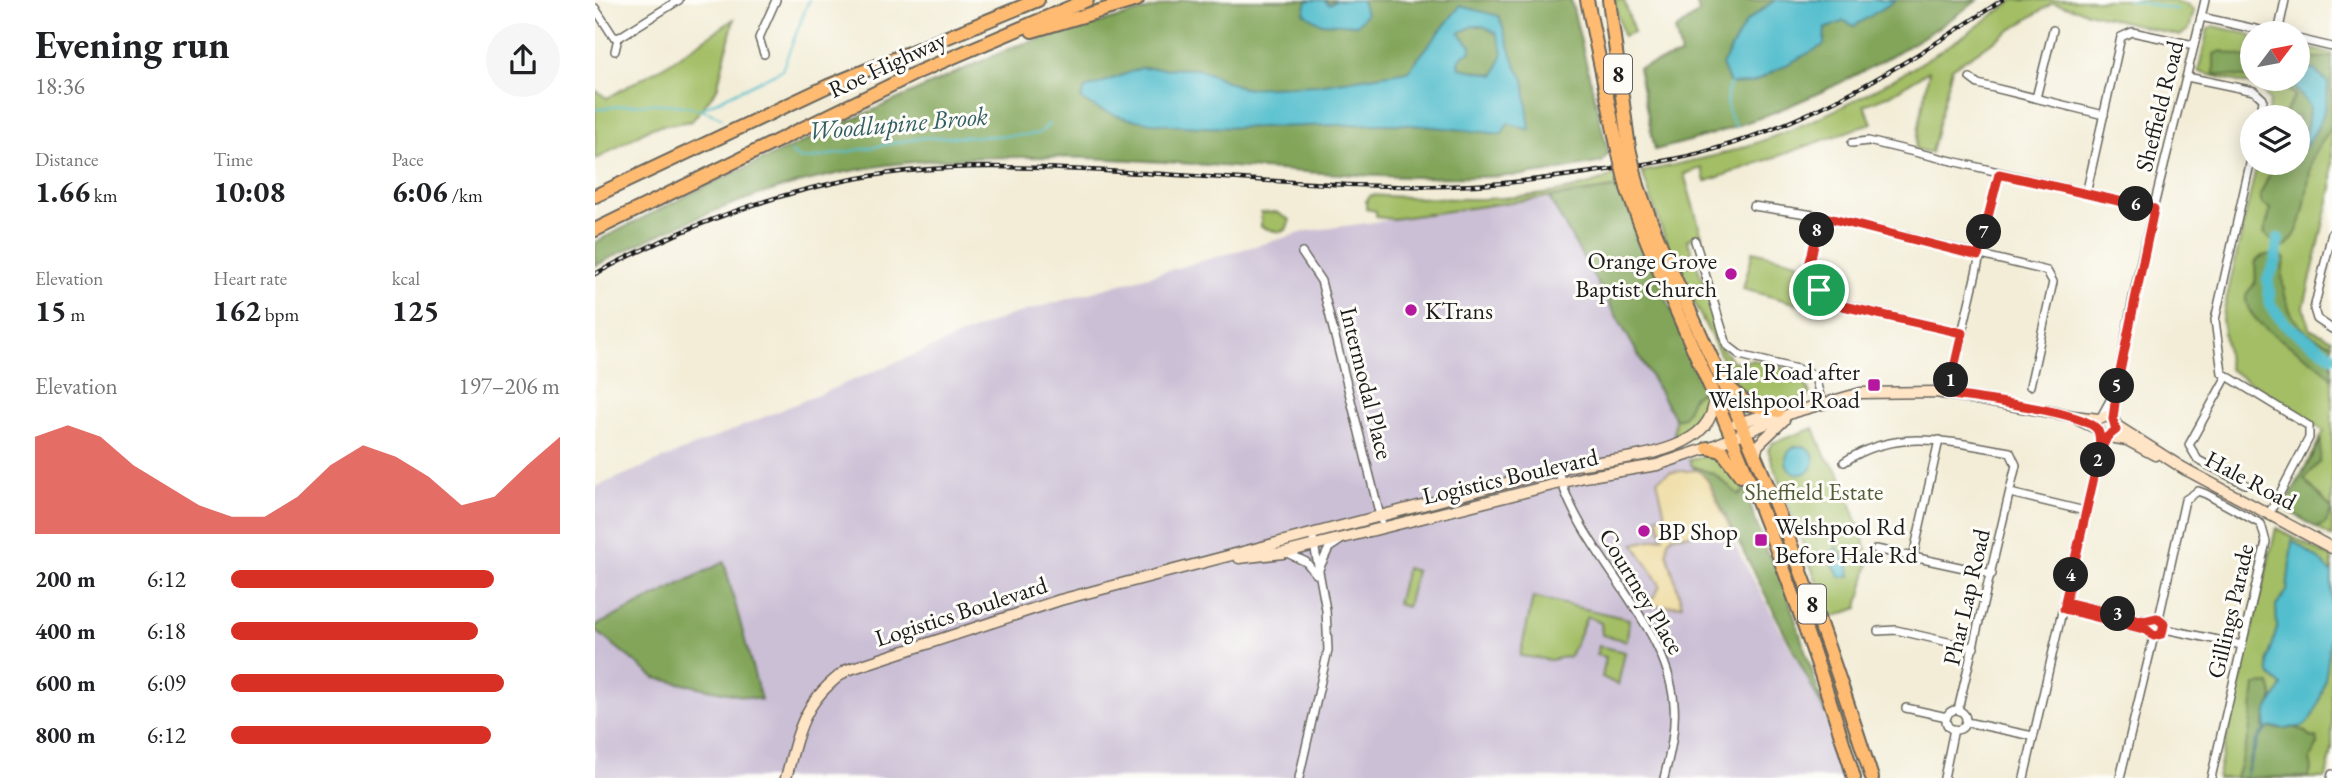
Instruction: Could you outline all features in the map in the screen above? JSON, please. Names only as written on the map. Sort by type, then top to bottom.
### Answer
[{"type":"highway","name":"Roe Highway","points":[[595,197],[828,86],[1038,0]]},
{"type":"highway","name":"Roe Highway","points":[[595,230],[968,50],[1087,0]]},
{"type":"highway","points":[[968,50],[1137,0]]},
{"type":"highway","name":"8","points":[[1587,0],[1623,149],[1659,274],[1730,432],[1779,562],[1854,778]]},
{"type":"highway","name":"8","points":[[1609,0],[1623,149]]},
{"type":"highway","name":"8","points":[[1633,187],[1723,379],[1755,456],[1809,596],[1872,778]]},
{"type":"highway","points":[[1723,379],[1747,404],[1787,412]]},
{"type":"highway","name":"8","points":[[1708,448],[1722,451],[1738,471],[1768,549],[1779,562]]},
{"type":"street","points":[[615,51],[618,38],[679,0]]},
{"type":"street","points":[[764,54],[759,38],[776,0]]},
{"type":"street","name":"Sheffield Road","points":[[2024,778],[2099,455],[2102,429],[2117,386],[2154,209],[2205,0]]},
{"type":"street","points":[[2279,21],[2285,0]]},
{"type":"street","points":[[595,8],[613,36],[618,38]]},
{"type":"street","points":[[2201,16],[2240,25]]},
{"type":"street","points":[[2036,98],[2053,30]]},
{"type":"street","points":[[2087,194],[2124,34],[2132,32],[2193,46]]},
{"type":"street","points":[[2310,42],[2332,47]]},
{"type":"street","points":[[2187,77],[2255,91],[2263,99],[2262,105]]},
{"type":"street","points":[[1970,78],[1976,83],[2104,115]]},
{"type":"street","points":[[1852,143],[1868,141],[2154,209]]},
{"type":"street","points":[[1948,394],[1999,174]]},
{"type":"street","points":[[2248,175],[2215,320],[2222,373],[2309,426],[2309,438],[2269,514]]},
{"type":"street","points":[[1753,206],[1821,216],[2043,270],[2052,278],[2030,386]]},
{"type":"street","points":[[1821,216],[1810,268],[1817,286],[1829,301],[1962,333]]},
{"type":"street","points":[[2332,233],[2314,309],[2317,319],[2332,329]]},
{"type":"street","points":[[1695,241],[1727,345],[1740,355],[1809,372],[1816,381],[1822,403]]},
{"type":"street","name":"Intermodal Place","points":[[1302,253],[1321,281],[1383,527]]},
{"type":"street","points":[[2227,376],[2189,446],[2198,460],[2245,484]]},
{"type":"street","name":"Sheffield Road","points":[[2115,422],[2117,386]]},
{"type":"street","name":"Hale Road","points":[[1708,448],[1730,432],[1743,427],[1787,412],[1861,393],[1948,394],[2073,416],[2186,470],[2332,548]]},
{"type":"street","name":"Logistics Boulevard","points":[[786,777],[796,734],[807,710],[825,687],[847,670],[1060,600],[1558,470],[1655,451],[1685,442],[1701,433],[1710,422],[1714,395]]},
{"type":"street","points":[[1755,456],[1758,445],[1787,412]]},
{"type":"street","points":[[2102,429],[2115,422]]},
{"type":"street","points":[[2102,429],[2115,422]]},
{"type":"street","name":"Hale Road","points":[[2115,422],[2186,470]]},
{"type":"street","points":[[1844,462],[1862,452],[1895,441],[1926,438],[1939,440],[1913,558]]},
{"type":"street","name":"Phar Lap Road","points":[[1939,440],[2010,452],[2017,465],[1958,710]]},
{"type":"street","name":"Logistics Boulevard","points":[[1210,561],[1285,552],[1561,483],[1648,467],[1708,448]]},
{"type":"street","name":"Courtney Place","points":[[1558,470],[1578,521],[1652,638],[1666,665],[1672,685],[1675,723],[1664,778]]},
{"type":"street","name":"Gillings Parade","points":[[2159,618],[2185,500],[2198,491],[2261,524],[2267,536],[2211,778]]},
{"type":"street","points":[[2010,494],[2085,511]]},
{"type":"street","points":[[1299,778],[1328,650],[1326,610],[1311,533]]},
{"type":"street","points":[[1318,577],[1329,548],[1351,535]]},
{"type":"street","points":[[1876,548],[1991,575]]},
{"type":"street","points":[[1285,552],[1306,562],[1318,577]]},
{"type":"street","points":[[2064,605],[2148,625],[2159,618],[2164,622],[2165,629],[2161,635],[2154,636]]},
{"type":"street","points":[[2120,778],[2154,636],[2148,625]]},
{"type":"street","points":[[2165,629],[2242,645]]},
{"type":"street","points":[[1878,631],[1896,630],[1974,648]]},
{"type":"street","points":[[1906,708],[1947,717]]},
{"type":"street","points":[[1958,710],[1965,714],[1966,722],[1962,728],[1954,729],[1948,725],[1947,717],[1950,712],[1958,710]]},
{"type":"street","points":[[1966,722],[2033,736]]},
{"type":"street","points":[[1944,778],[1954,729]]},
{"type":"shaded area","points":[[1549,198],[1675,419],[1675,433],[1826,715],[1847,778],[595,778],[595,487],[1008,316],[1308,231]]},
{"type":"green space","points":[[1183,0],[1571,0],[1608,153],[1602,162],[1543,173],[1508,176],[1365,175],[1079,158],[1007,157],[889,165],[802,182],[719,209],[595,266],[595,242],[710,184],[1015,46]]},
{"type":"green space","points":[[1614,0],[1624,0],[1634,32],[1623,36]]},
{"type":"green space","points":[[1696,0],[1978,0],[1903,49],[1824,91],[1740,125],[1655,150],[1638,68],[1681,55],[1675,30],[1699,13]]},
{"type":"green space","points":[[2014,0],[2170,0],[2188,5],[2194,11],[2189,29],[2180,36],[2053,3],[1952,68],[1931,153],[1915,149],[1929,71],[1888,96],[1864,105],[1872,123],[1705,182],[1702,168],[1684,174],[1702,236],[1687,239],[1706,289],[1722,348],[1733,362],[1753,360],[1802,373],[1810,394],[1806,398],[1774,402],[1765,402],[1749,396],[1733,380],[1672,259],[1642,172],[1711,157],[1760,141],[1837,109],[1911,69]]},
{"type":"green space","points":[[734,19],[717,89],[692,121],[652,127],[595,160],[595,90],[607,98],[669,63]]},
{"type":"green space","points":[[2214,26],[2240,32],[2240,82],[2198,72],[2208,29]]},
{"type":"green space","points":[[2310,49],[2332,54],[2332,188],[2304,307],[2309,328],[2332,339],[2332,537],[2284,508],[2324,431],[2229,369],[2222,319],[2254,175],[2310,175],[2310,105],[2269,105],[2262,91],[2310,91]]},
{"type":"green space","points":[[2222,51],[2240,56],[2240,77],[2214,74],[2214,54]]},
{"type":"green space","points":[[2332,57],[2332,122],[2316,150],[2310,172],[2310,105],[2289,105],[2295,96],[2289,91],[2310,91],[2310,58]]},
{"type":"green space","points":[[1617,174],[1620,187],[1393,219],[1376,217],[1376,211],[1366,209],[1366,201],[1371,195],[1464,199],[1528,196],[1589,184]]},
{"type":"green space","points":[[2269,175],[2310,175],[2301,222],[2290,242],[2281,249],[2264,233],[2271,209],[2262,204],[2260,195]]},
{"type":"green space","points":[[1620,187],[1707,395],[1701,392],[1693,397],[1684,417],[1675,419],[1549,198]]},
{"type":"green space","points":[[1276,212],[1290,220],[1286,230],[1278,232],[1261,227],[1261,213]]},
{"type":"green space","points":[[1753,251],[1798,262],[1813,308],[1743,289]]},
{"type":"green space","points":[[2279,253],[2285,259],[2282,271],[2283,287],[2294,319],[2313,336],[2332,344],[2332,380],[2325,371],[2269,331],[2248,308],[2246,296],[2255,282],[2256,261],[2262,256]]},
{"type":"green space","points":[[1701,392],[1707,395],[1703,416],[1691,431],[1678,439],[1674,433],[1675,419],[1684,417],[1693,397]]},
{"type":"green space","name":"Sheffield Estate","points":[[1814,428],[1825,456],[1840,474],[1870,558],[1858,608],[1830,618],[1768,450],[1772,443]]},
{"type":"green space","points":[[2321,439],[2320,462],[2304,479],[2332,509],[2326,523],[2317,528],[2284,508]]},
{"type":"green space","points":[[1711,453],[1723,458],[1736,473],[1745,490],[1739,495],[1714,474],[1692,466],[1689,460]]},
{"type":"green space","points":[[1692,466],[1714,474],[1739,495],[1745,490],[1766,551],[1780,572],[1826,715],[1707,479]]},
{"type":"green space","points":[[2276,528],[2332,558],[2332,750],[2326,778],[2217,778]]},
{"type":"green space","points":[[724,562],[761,700],[655,678],[595,630],[595,626]]},
{"type":"green space","points":[[1406,568],[1416,571],[1407,607],[1397,604]]},
{"type":"green space","points":[[1533,597],[1629,619],[1627,641],[1602,635],[1601,623],[1587,616],[1570,656],[1551,660],[1520,656]]},
{"type":"green space","points":[[1599,646],[1625,652],[1618,685],[1602,677],[1606,657],[1596,655]]},
{"type":"green space","points":[[2270,684],[2273,697],[2263,727],[2300,729],[2310,737],[2317,738],[2318,744],[2310,759],[2312,769],[2308,777],[2236,778],[2249,735],[2255,685]]},
{"type":"sand","points":[[1698,470],[1707,479],[1731,530],[1673,536],[1668,541],[1667,553],[1682,605],[1645,607],[1644,602],[1654,597],[1660,585],[1634,544],[1663,537],[1657,516],[1665,515],[1657,480],[1670,472]]},
{"type":"water","points":[[1324,0],[1329,4],[1336,0],[1362,0],[1366,14],[1357,25],[1320,23],[1304,13],[1307,1]]},
{"type":"water","points":[[1775,0],[1896,0],[1854,26],[1844,21],[1825,29],[1824,45],[1752,83],[1730,84],[1722,65],[1746,22]]},
{"type":"water","points":[[1460,6],[1499,16],[1516,66],[1524,79],[1530,130],[1508,123],[1502,134],[1390,124],[1229,128],[1185,126],[1144,122],[1108,113],[1081,99],[1085,89],[1141,68],[1199,69],[1243,88],[1318,85],[1408,71]],"holes":[[[1473,26],[1483,26],[1496,33],[1503,52],[1495,75],[1460,68],[1459,61],[1464,54],[1471,52],[1471,46],[1459,33]]]},
{"type":"water","points":[[2310,69],[2328,83],[2322,119],[2310,140],[2309,105],[2297,91],[2310,91]]},
{"type":"water","points":[[1800,446],[1810,450],[1814,460],[1810,470],[1800,474],[1790,470],[1786,460],[1790,450]]},
{"type":"water","points":[[2292,540],[2321,561],[2332,573],[2331,632],[2325,677],[2314,714],[2302,727],[2268,728],[2259,738],[2245,778],[2255,743],[2265,728],[2267,711],[2282,686],[2269,674],[2268,660],[2277,628],[2276,606],[2287,591]]},
{"type":"water","points":[[1836,547],[1849,567],[1850,576],[1840,577],[1829,558]]},
{"type":"waterway","points":[[703,108],[782,70],[809,0]]},
{"type":"waterway","name":"Woodlupine Brook","points":[[2127,0],[2178,10]]},
{"type":"waterway","points":[[1730,84],[1727,106],[1736,128]]},
{"type":"waterway","name":"Woodlupine Brook","points":[[595,110],[643,104],[676,105],[691,107],[721,118]]},
{"type":"waterway","name":"Woodlupine Brook","points":[[791,152],[799,158],[809,159],[921,138],[1028,135],[1040,133],[1049,124]]},
{"type":"waterway","name":"Woodlupine Brook","points":[[2278,239],[2276,260],[2268,279],[2270,305],[2287,326],[2332,356]]},
{"type":"railway","points":[[595,274],[669,237],[746,207],[826,185],[908,171],[967,167],[1026,168],[1309,183],[1434,186],[1525,181],[1678,158],[1742,140],[1820,108],[1895,68],[2002,0]]},
{"type":"place","name":"Orange Grove Baptist Church","points":[[1731,274]]},
{"type":"place","name":"KTrans","points":[[1411,310]]},
{"type":"place","name":"Hale Road after Welshpool Road","points":[[1874,385]]},
{"type":"place","name":"BP Shop","points":[[1644,531]]},
{"type":"place","name":"Welshpool Rd Before Hale Rd","points":[[1761,540]]},
{"type":"route","points":[[1819,290],[1810,262],[1821,216],[1978,256],[1999,174],[2154,209],[2117,386],[2113,419],[2117,426],[2114,433],[2107,437],[2099,455],[2085,511],[2064,609],[2147,630],[2154,636],[2162,634],[2164,624],[2157,618],[2144,621],[2065,602],[2085,511],[2099,455],[2099,434],[2096,428],[2073,416],[1948,394],[1962,333],[1843,306],[1829,301],[1819,290]]}]
